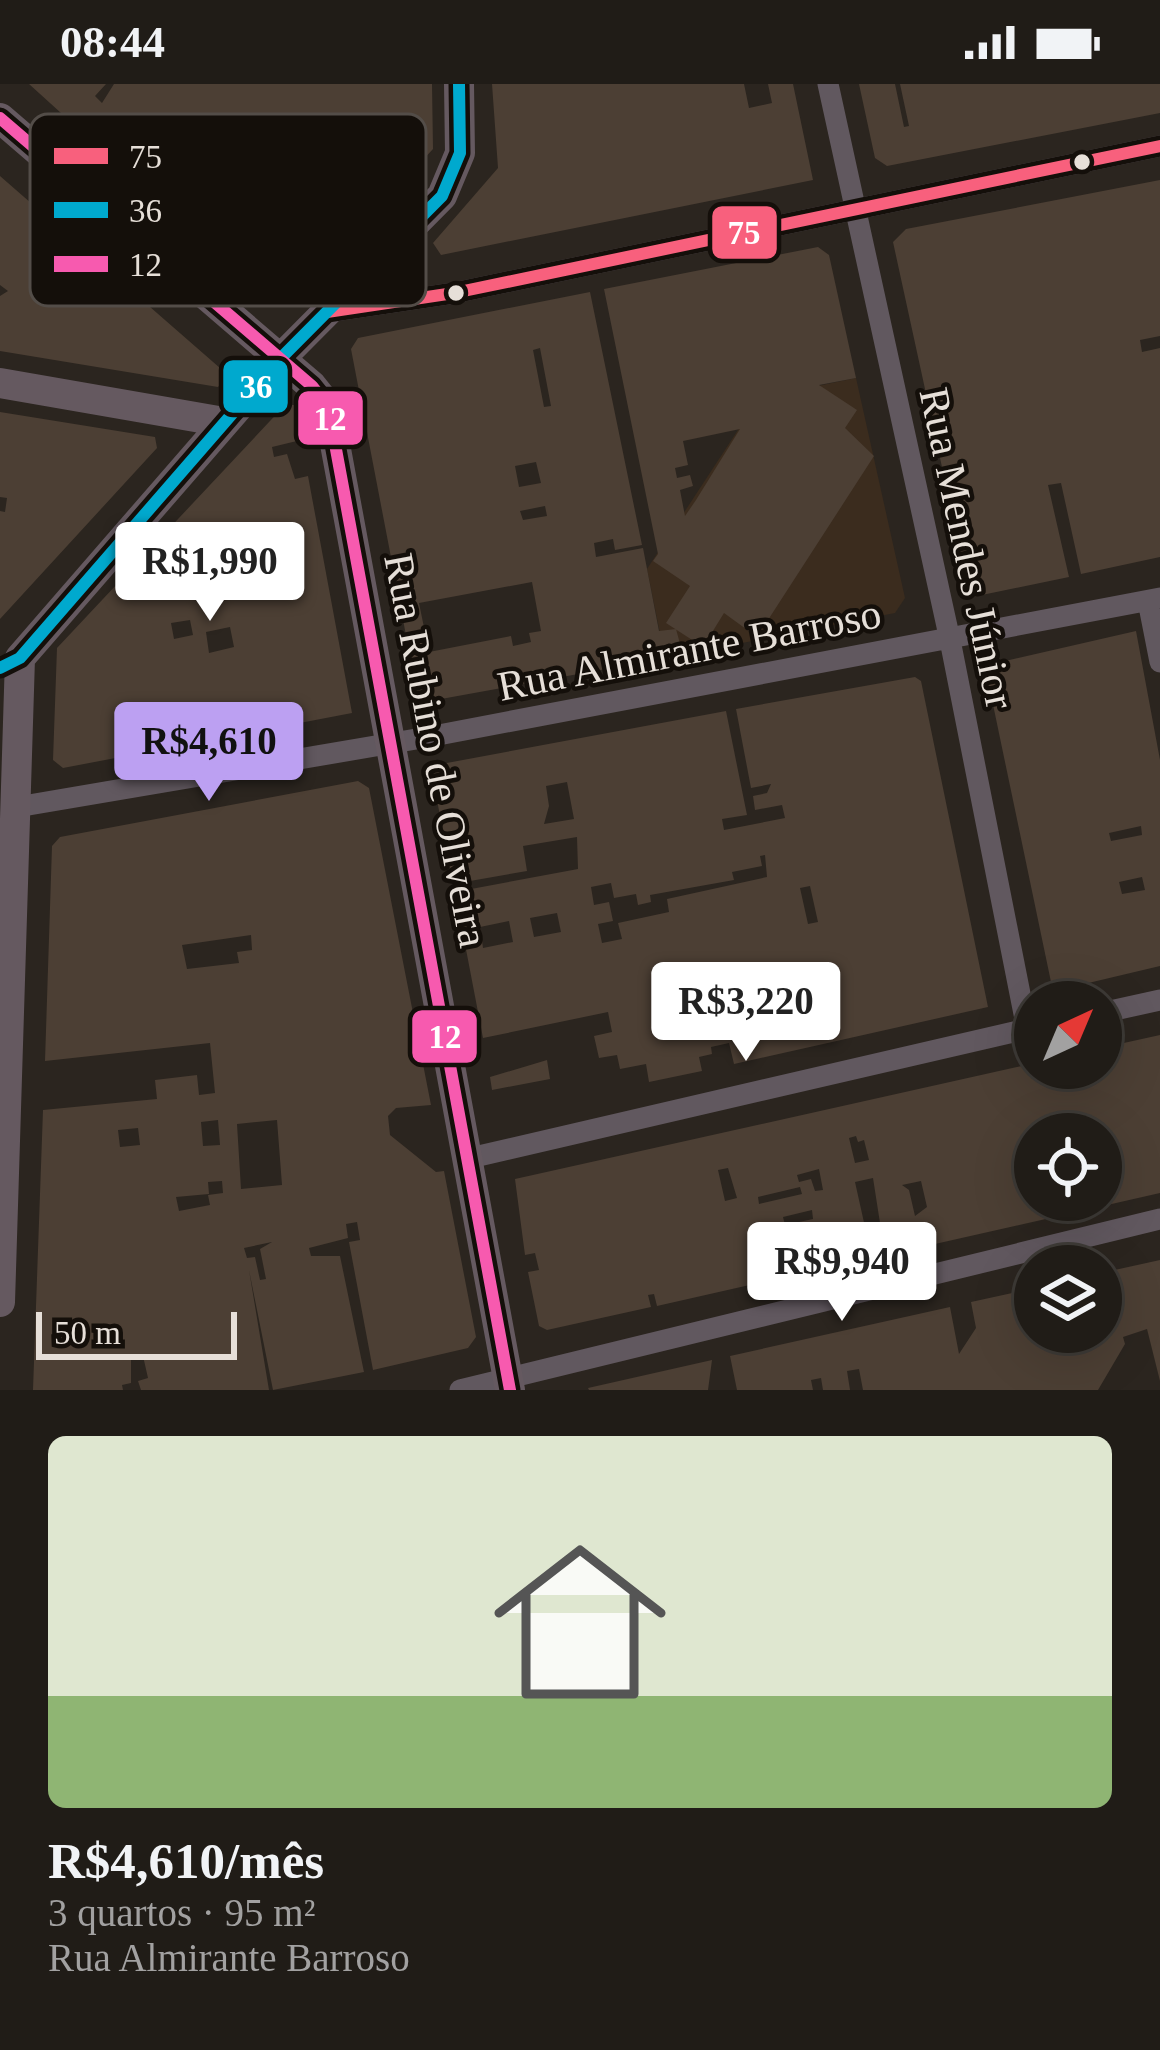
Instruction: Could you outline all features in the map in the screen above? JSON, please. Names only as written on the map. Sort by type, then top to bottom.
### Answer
[{"type":"street","points":[[426,207],[452,179],[460,153],[459,84]]},
{"type":"street","name":"Rua Mendes Júnior","points":[[828,84],[1021,981]]},
{"type":"street","name":"Rua Rubino de Oliveira","points":[[0,118],[30,144]]},
{"type":"street","points":[[426,297],[1160,146]]},
{"type":"street","name":"Rua Rubino de Oliveira","points":[[215,306],[321,395],[333,422],[516,1386]]},
{"type":"street","points":[[0,1302],[1,1154],[17,807],[10,663],[278,361],[333,306]]},
{"type":"street","points":[[327,312],[367,306]]},
{"type":"street","points":[[0,383],[224,422]]},
{"type":"street","points":[[1154,599],[1160,662]]},
{"type":"street","name":"Rua Almirante Barroso","points":[[17,807],[393,743],[1154,599]]},
{"type":"street","points":[[1122,1008],[1160,1000]]},
{"type":"street","points":[[470,1158],[1014,1032]]},
{"type":"street","points":[[460,1390],[516,1386],[1160,1219]]},
{"type":"shaded area","points":[[856,378],[905,598],[895,613],[665,658],[647,569],[759,398]]},
{"type":"building","points":[[29,84],[106,84],[95,96],[102,103],[114,84],[432,84],[433,149],[426,157],[426,114],[62,114]]},
{"type":"building","points":[[492,84],[744,84],[749,108],[772,103],[768,84],[793,84],[813,180],[441,255],[433,243],[498,168]]},
{"type":"building","points":[[859,84],[895,84],[904,127],[909,126],[900,84],[1160,84],[1160,113],[887,166],[875,158]]},
{"type":"building","points":[[0,176],[30,202],[30,306],[149,306],[228,375],[218,387],[0,351],[0,296],[8,291],[0,285]]},
{"type":"building","points":[[1160,180],[1160,336],[1140,340],[1142,352],[1160,348],[1160,557],[1081,574],[1061,483],[1048,485],[1069,577],[977,596],[969,591],[893,242],[906,229]]},
{"type":"building","points":[[818,247],[829,255],[856,378],[819,385],[857,410],[845,428],[874,456],[757,637],[724,613],[703,647],[666,623],[690,586],[653,561],[658,554],[604,289]],"holes":[[[740,429],[685,516],[680,490],[693,486],[690,475],[677,478],[675,468],[688,465],[683,441]]]},
{"type":"building","points":[[590,292],[642,545],[615,550],[613,539],[594,543],[596,557],[643,548],[659,631],[676,629],[683,655],[419,703],[351,349],[358,338]],"holes":[[[540,348],[551,406],[544,407],[533,350]],[[536,462],[541,483],[519,487],[515,466]],[[545,506],[547,516],[523,520],[520,511]],[[532,582],[541,631],[529,633],[531,642],[513,646],[511,636],[429,652],[419,603]]]},
{"type":"building","points":[[285,405],[295,405],[301,440],[272,447],[274,457],[287,454],[295,479],[308,476],[352,713],[63,768],[53,760],[57,648]],"holes":[[[190,620],[193,635],[174,639],[171,623]],[[230,627],[234,647],[209,653],[206,632]]]},
{"type":"building","points":[[0,412],[155,437],[157,448],[0,619],[0,511],[5,512],[7,498],[0,497]]},
{"type":"building","points":[[1136,631],[1160,760],[1160,966],[1097,981],[1051,981],[988,665]],"holes":[[[1141,826],[1142,835],[1111,841],[1109,833]],[[1142,877],[1145,890],[1122,894],[1119,882]]]},
{"type":"building","points":[[915,677],[921,681],[988,1007],[734,1064],[729,1043],[711,1047],[712,1054],[699,1057],[702,1071],[649,1082],[646,1064],[620,1069],[617,1055],[599,1058],[594,1036],[612,1032],[608,1012],[483,1038],[455,892],[578,869],[577,837],[523,846],[527,871],[453,884],[433,779],[436,765],[726,711],[747,815],[722,819],[724,830],[785,818],[782,805],[755,810],[753,796],[767,793],[771,784],[751,788],[736,709]],"holes":[[[567,782],[574,819],[544,824],[549,806],[546,786]],[[765,855],[767,877],[667,899],[669,912],[618,923],[622,939],[602,943],[598,924],[613,921],[609,902],[594,905],[591,887],[611,883],[614,898],[636,894],[638,905],[651,902],[650,895],[734,880],[732,872],[762,866],[760,856]],[[810,886],[818,922],[808,924],[800,888]],[[557,913],[561,932],[534,937],[530,918]],[[509,921],[513,942],[483,948],[480,927]]]},
{"type":"building","points":[[358,781],[369,788],[431,1105],[396,1108],[388,1116],[390,1135],[436,1172],[444,1171],[476,1337],[468,1348],[373,1370],[349,1242],[360,1240],[357,1222],[346,1224],[348,1238],[309,1248],[311,1256],[340,1256],[364,1372],[273,1390],[249,1270],[269,1390],[141,1390],[138,1381],[148,1378],[143,1356],[131,1359],[131,1383],[122,1385],[123,1390],[33,1390],[43,1110],[157,1099],[155,1080],[197,1075],[199,1095],[215,1093],[210,1043],[45,1061],[52,846],[60,837]],"holes":[[[251,935],[252,950],[237,952],[239,963],[187,969],[182,945]],[[218,1120],[220,1145],[203,1146],[201,1122]],[[277,1120],[282,1185],[241,1189],[237,1124]],[[138,1128],[140,1145],[120,1147],[118,1130]],[[222,1181],[223,1193],[208,1195],[210,1205],[179,1211],[176,1197],[209,1194],[208,1182]],[[272,1242],[260,1249],[266,1279],[260,1280],[255,1257],[247,1258],[244,1248]]]},
{"type":"building","points":[[1160,1035],[1160,1193],[1122,1202],[1122,1113],[1014,1113],[1014,1221],[1036,1221],[904,1251],[903,1242],[895,1244],[897,1253],[867,1259],[865,1253],[859,1254],[860,1260],[657,1306],[654,1294],[648,1295],[651,1307],[547,1330],[539,1326],[528,1272],[539,1270],[535,1253],[525,1255],[515,1179],[1014,1068],[1014,1089],[1122,1089],[1122,1043]],"holes":[[[849,1138],[864,1140],[869,1160],[855,1163]],[[728,1168],[737,1198],[725,1201],[718,1170]],[[819,1169],[823,1190],[815,1191],[811,1179],[799,1182],[797,1175]],[[873,1178],[880,1223],[865,1227],[855,1182]],[[921,1181],[927,1207],[915,1216],[909,1190],[902,1185]],[[800,1187],[802,1194],[759,1204],[758,1197]],[[812,1210],[813,1219],[785,1225],[783,1217]]]},
{"type":"building","points":[[547,1060],[550,1079],[492,1090],[490,1077]]},
{"type":"building","points":[[1160,1260],[1160,1381],[1147,1329],[1123,1337],[1122,1349],[1122,1268]]},
{"type":"building","points":[[1014,1293],[1014,1353],[1120,1353],[1098,1390],[863,1390],[859,1369],[847,1371],[850,1390],[823,1390],[821,1378],[811,1380],[813,1390],[737,1390],[730,1356],[950,1307],[959,1354],[976,1328],[971,1302]]},
{"type":"building","points":[[712,1360],[708,1390],[588,1388]]},
{"type":"transit line","name":"36","points":[[426,212],[442,196],[460,153],[459,84]]},
{"type":"transit line","name":"12","points":[[0,118],[30,144]]},
{"type":"transit line","name":"75","points":[[426,297],[1160,146]]},
{"type":"transit line","name":"12","points":[[219,306],[312,386],[328,406],[510,1390]]},
{"type":"transit line","name":"36","points":[[0,668],[20,658],[278,361],[333,306]]},
{"type":"transit line","name":"75","points":[[327,312],[367,306]]}]
